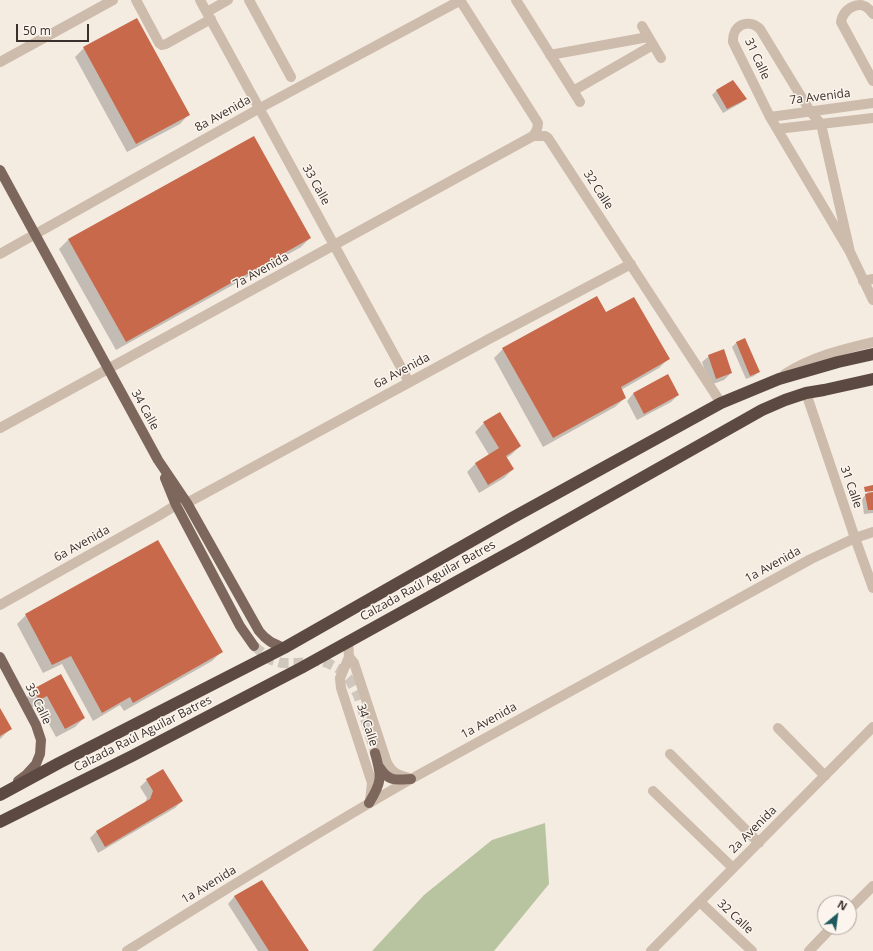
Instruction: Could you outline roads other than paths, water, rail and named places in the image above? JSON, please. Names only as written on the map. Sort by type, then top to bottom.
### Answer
[{"type":"highway","name":"Calzada Raúl Aguilar Batres","points":[[0,795],[284,648],[505,522],[721,403],[779,378],[873,354]]},
{"type":"highway","name":"Calzada Raúl Aguilar Batres","points":[[0,822],[132,756],[301,668],[762,410],[806,393],[873,379]]},
{"type":"main road","name":"34 Calle","points":[[0,170],[158,460],[187,503],[259,631],[271,643],[284,648]]},
{"type":"main road","points":[[158,460],[176,505],[240,626],[254,646]]},
{"type":"main road","name":"35 Calle","points":[[0,657],[36,725],[41,740],[40,754],[36,764],[26,775],[0,795]]},
{"type":"main road","points":[[375,754],[384,775],[390,779],[411,779]]},
{"type":"main road","points":[[369,803],[380,783],[380,768]]},
{"type":"street","points":[[0,62],[113,0]]},
{"type":"street","points":[[136,0],[158,43],[162,45],[166,44],[209,15],[228,0]]},
{"type":"street","name":"33 Calle","points":[[200,0],[409,382]]},
{"type":"street","points":[[249,0],[291,78]]},
{"type":"street","points":[[461,0],[538,123],[537,130],[533,136]]},
{"type":"street","name":"8a Avenida","points":[[0,254],[260,108],[461,0]]},
{"type":"street","points":[[516,0],[580,102]]},
{"type":"street","points":[[873,14],[863,5],[856,5],[844,13],[841,22],[873,81]]},
{"type":"street","name":"31 Calle","points":[[850,252],[821,124],[810,111],[760,29],[751,24],[738,27],[733,33],[733,42],[770,117],[850,252],[868,280],[873,300]]},
{"type":"street","points":[[642,26],[661,58]]},
{"type":"street","points":[[550,55],[648,36]]},
{"type":"street","points":[[572,91],[653,46]]},
{"type":"street","name":"7a Avenida","points":[[770,117],[873,103]]},
{"type":"street","points":[[777,129],[873,118]]},
{"type":"street","name":"7a Avenida","points":[[0,428],[533,136]]},
{"type":"street","name":"32 Calle","points":[[533,136],[545,136],[548,138],[721,403]]},
{"type":"street","name":"6a Avenida","points":[[187,503],[409,382],[631,264]]},
{"type":"street","points":[[779,378],[793,369],[837,351],[873,342]]},
{"type":"street","name":"31 Calle","points":[[806,393],[873,588]]},
{"type":"street","name":"6a Avenida","points":[[0,605],[176,505]]},
{"type":"street","name":"1a Avenida","points":[[127,951],[202,904],[411,779],[811,559],[855,538],[873,532]]},
{"type":"street","name":"34 Calle","points":[[348,641],[349,657],[340,678],[341,688],[372,783],[369,803]]},
{"type":"street","name":"34 Calle","points":[[349,657],[354,663],[387,763],[391,770],[411,779]]},
{"type":"street","points":[[341,688],[343,682],[348,678],[357,678],[360,681]]},
{"type":"street","name":"2a Avenida","points":[[651,951],[873,727]]},
{"type":"street","points":[[778,728],[825,776]]},
{"type":"street","points":[[670,754],[759,843]]},
{"type":"street","points":[[653,791],[733,868]]},
{"type":"street","points":[[857,902],[873,886]]},
{"type":"street","name":"32 Calle","points":[[700,902],[752,951]]},
{"type":"street","points":[[809,951],[824,935]]},
{"type":"tunnel","points":[[254,646],[271,660],[282,663],[319,661],[328,663],[339,669],[349,679],[358,695],[375,753]]}]
